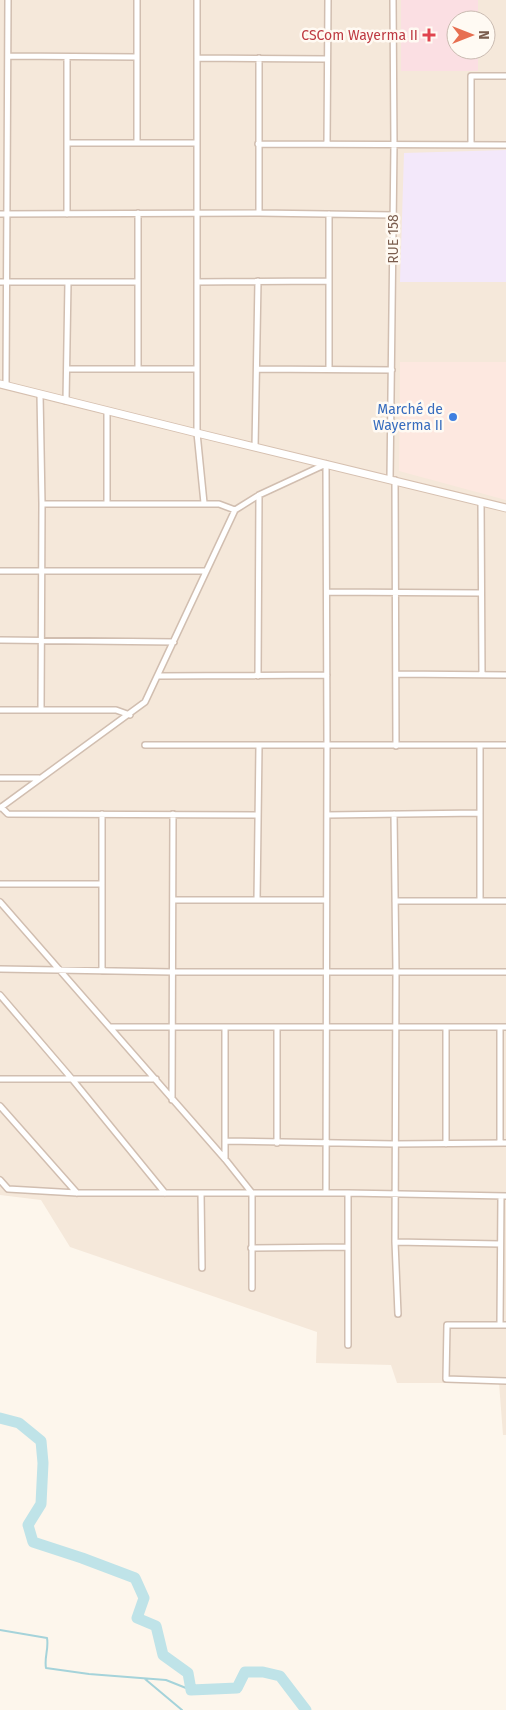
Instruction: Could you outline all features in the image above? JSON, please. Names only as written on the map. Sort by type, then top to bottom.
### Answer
[{"type":"street","points":[[8,0],[8,282],[3,385],[506,508]]},
{"type":"street","points":[[137,0],[137,143]]},
{"type":"street","points":[[197,0],[196,369],[197,433],[204,503]]},
{"type":"street","points":[[328,0],[328,144]]},
{"type":"street","name":"RUE 158","points":[[393,0],[392,370],[396,592],[396,746]]},
{"type":"street","points":[[8,56],[136,57]]},
{"type":"street","points":[[67,214],[68,56]]},
{"type":"street","points":[[197,58],[327,58]]},
{"type":"street","points":[[259,58],[259,212]]},
{"type":"street","points":[[471,145],[471,76],[506,76]]},
{"type":"street","points":[[67,143],[196,142]]},
{"type":"street","points":[[0,144],[8,144]]},
{"type":"street","points":[[258,144],[506,145]]},
{"type":"street","points":[[0,214],[259,212],[393,215]]},
{"type":"street","points":[[138,213],[138,369]]},
{"type":"street","points":[[329,369],[330,214]]},
{"type":"street","points":[[256,447],[258,281]]},
{"type":"street","points":[[197,282],[329,281]]},
{"type":"street","points":[[0,282],[138,282]]},
{"type":"street","points":[[66,401],[68,282]]},
{"type":"street","points":[[67,369],[196,369]]},
{"type":"street","points":[[257,369],[392,370]]},
{"type":"street","points":[[40,394],[42,504],[41,710]]},
{"type":"street","points":[[107,411],[107,503]]},
{"type":"street","points":[[258,815],[8,814],[0,808],[146,702],[234,510],[259,495],[326,464]]},
{"type":"street","points":[[326,464],[326,1193]]},
{"type":"street","points":[[258,676],[259,495]]},
{"type":"street","points":[[481,502],[482,675]]},
{"type":"street","points":[[42,504],[204,503],[219,504],[234,510]]},
{"type":"street","points":[[0,571],[206,571]]},
{"type":"street","points":[[327,592],[481,593]]},
{"type":"street","points":[[0,640],[174,642]]},
{"type":"street","points":[[396,674],[506,675]]},
{"type":"street","points":[[158,676],[327,675]]},
{"type":"street","points":[[0,710],[116,710],[130,715]]},
{"type":"street","points":[[146,745],[506,745]]},
{"type":"street","points":[[480,745],[480,900]]},
{"type":"street","points":[[257,900],[259,746]]},
{"type":"street","points":[[0,778],[40,778]]},
{"type":"street","points":[[327,815],[480,813]]},
{"type":"street","points":[[102,814],[102,971]]},
{"type":"street","points":[[172,1100],[173,814]]},
{"type":"street","points":[[394,814],[396,970],[395,1242],[398,1314]]},
{"type":"street","points":[[0,884],[102,884]]},
{"type":"street","points":[[173,900],[326,900]]},
{"type":"street","points":[[395,901],[506,901]]},
{"type":"street","points":[[0,902],[156,1079],[252,1193],[252,1288]]},
{"type":"street","points":[[0,969],[172,972],[396,970],[506,972]]},
{"type":"street","points":[[0,995],[72,1079],[165,1193]]},
{"type":"street","points":[[110,1027],[503,1027],[503,1143],[395,1144],[225,1141]]},
{"type":"street","points":[[225,1027],[225,1159]]},
{"type":"street","points":[[277,1027],[277,1143]]},
{"type":"street","points":[[446,1027],[446,1144]]},
{"type":"street","points":[[0,1079],[156,1079]]},
{"type":"street","points":[[0,1106],[77,1193]]},
{"type":"street","points":[[0,1180],[8,1189],[77,1193],[348,1193],[503,1196],[500,1244],[503,1325],[447,1325],[446,1379],[506,1381]]},
{"type":"street","points":[[201,1193],[202,1268]]},
{"type":"street","points":[[348,1193],[348,1345]]},
{"type":"street","points":[[395,1242],[500,1244]]},
{"type":"street","points":[[251,1248],[348,1247]]},
{"type":"shaded area","points":[[0,0],[506,0],[506,1435],[503,1435],[499,1383],[397,1383],[391,1365],[316,1363],[317,1332],[70,1247],[41,1200],[0,1195]]},
{"type":"shaded area","name":"CSCom Wayerma II","points":[[401,0],[478,0],[478,10],[446,10],[446,60],[478,60],[478,71],[401,71]]},
{"type":"shaded area","points":[[506,150],[506,282],[400,282],[404,153]]},
{"type":"shaded area","name":"Marché de Wayerma II","points":[[400,362],[506,362],[506,500],[399,471]]},
{"type":"waterway","points":[[0,1418],[19,1423],[41,1441],[43,1463],[41,1504],[28,1525],[33,1542],[135,1578],[144,1598],[137,1618],[156,1626],[163,1655],[188,1673],[191,1690],[237,1688],[245,1672],[263,1672],[280,1676],[306,1710]]},
{"type":"waterway","points":[[0,1630],[47,1638],[46,1668],[89,1674],[166,1680],[191,1690]]},
{"type":"waterway","points":[[145,1679],[182,1710]]},
{"type":"place","name":"CSCom Wayerma II","points":[[429,35]]},
{"type":"place","name":"Marché de Wayerma II","points":[[453,417]]}]
